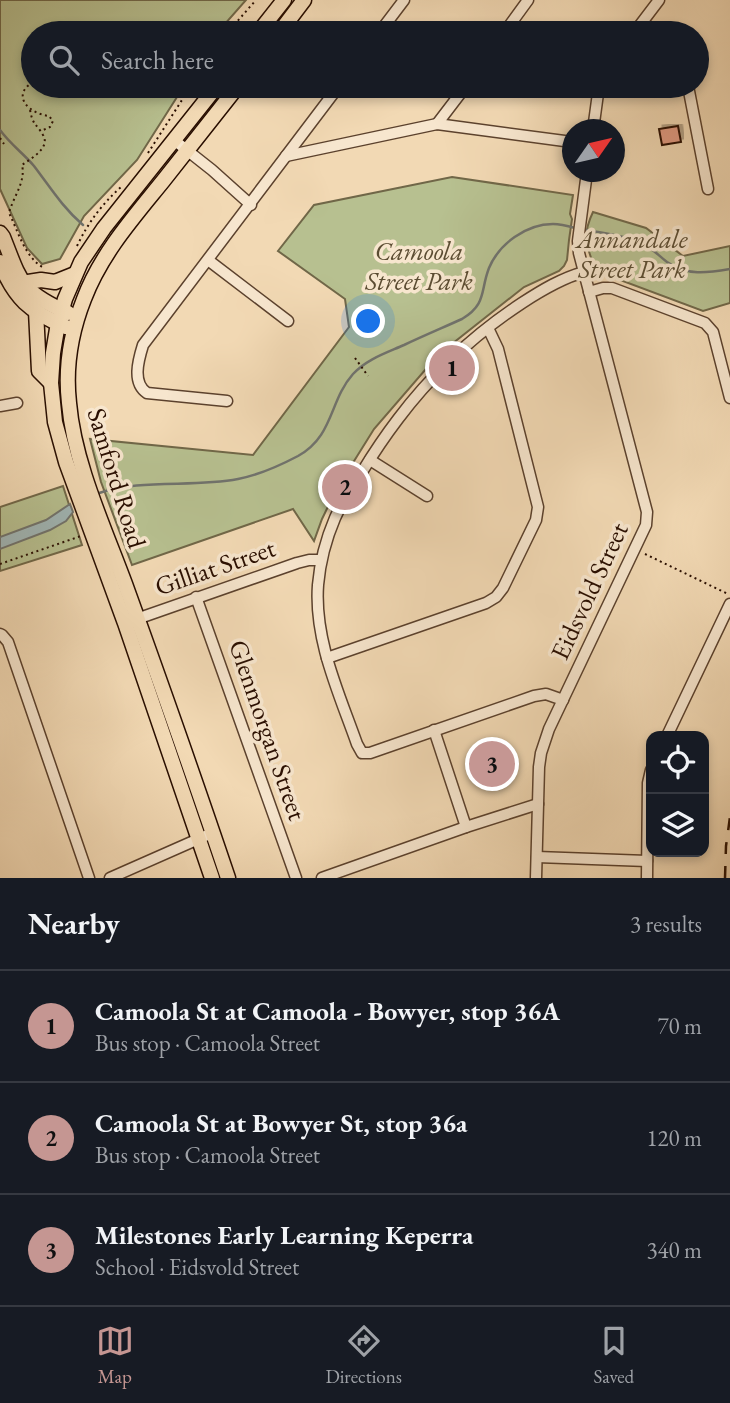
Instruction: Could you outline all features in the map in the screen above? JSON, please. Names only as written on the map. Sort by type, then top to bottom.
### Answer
[{"type":"main road","points":[[267,21],[284,0]]},
{"type":"main road","points":[[288,21],[304,0]]},
{"type":"main road","name":"Samford Road","points":[[207,98],[95,239],[75,274],[59,317],[51,383],[57,431],[83,489],[131,621],[205,836],[212,878]]},
{"type":"main road","name":"Samford Road","points":[[83,489],[69,401],[69,363],[76,324],[88,289],[106,255],[134,216],[229,98]]},
{"type":"main road","points":[[0,233],[3,237],[4,268],[17,295],[36,311],[76,324]]},
{"type":"main road","points":[[4,268],[59,317]]},
{"type":"main road","points":[[23,283],[41,280],[55,282],[75,274]]},
{"type":"main road","points":[[36,311],[39,371],[51,383]]},
{"type":"main road","name":"Samford Road","points":[[205,836],[228,878]]},
{"type":"street","points":[[388,21],[404,0]]},
{"type":"street","points":[[513,21],[528,0]]},
{"type":"street","points":[[645,21],[659,0]]},
{"type":"street","points":[[227,401],[147,393],[141,389],[137,383],[143,345],[330,98]]},
{"type":"street","points":[[437,124],[457,98]]},
{"type":"street","points":[[594,119],[597,98]]},
{"type":"street","points":[[690,98],[708,189]]},
{"type":"street","points":[[286,156],[437,124],[562,141]]},
{"type":"street","points":[[174,140],[251,205]]},
{"type":"street","name":"Eidsvold Street","points":[[536,878],[541,753],[562,700],[646,524],[647,512],[579,253],[586,182]]},
{"type":"street","points":[[208,261],[288,321]]},
{"type":"street","points":[[562,700],[552,695],[540,694],[370,753],[362,753],[327,658],[320,630],[318,587],[321,560],[341,506],[409,405],[450,361],[488,328],[533,296],[569,276],[584,272]]},
{"type":"street","points":[[589,292],[612,288],[705,323],[713,332],[730,398]]},
{"type":"street","points":[[327,658],[486,603],[496,597],[536,520],[538,507],[498,349],[488,328]]},
{"type":"street","points":[[0,405],[16,403]]},
{"type":"street","points":[[370,460],[426,496]]},
{"type":"street","name":"Gilliat Street","points":[[131,621],[297,563],[321,560]]},
{"type":"street","name":"Glenmorgan Street","points":[[197,597],[296,878]]},
{"type":"street","points":[[669,731],[730,604]]},
{"type":"street","points":[[0,634],[8,642],[89,878]]},
{"type":"street","points":[[434,730],[466,827]]},
{"type":"street","points":[[647,878],[649,794]]},
{"type":"street","points":[[322,878],[538,804]]},
{"type":"street","points":[[110,878],[205,836]]},
{"type":"street","points":[[537,857],[648,861]]},
{"type":"path","points":[[238,21],[256,0]]},
{"type":"path","points":[[25,98],[30,110],[52,119],[50,127],[40,132]]},
{"type":"path","points":[[142,161],[183,98]]},
{"type":"path","points":[[30,110],[31,121],[45,140],[36,155],[22,165],[23,180],[12,200],[9,213],[27,251],[36,264],[47,270]]},
{"type":"path","points":[[0,138],[4,145]]},
{"type":"path","points":[[75,249],[87,224],[128,181]]},
{"type":"path","points":[[355,358],[368,376]]},
{"type":"path","points":[[0,564],[82,536]]},
{"type":"path","points":[[634,549],[730,595]]},
{"type":"green space","points":[[0,0],[246,0],[228,21],[21,21],[21,98],[176,98],[137,160],[84,216],[60,259],[42,264],[27,248],[0,189]]},
{"type":"green space","name":"Camoola Street Park","points":[[452,177],[573,195],[567,260],[564,266],[559,271],[524,287],[438,355],[374,429],[336,490],[314,541],[293,509],[132,565],[101,482],[90,439],[253,455],[349,327],[345,299],[278,251],[314,205]]},
{"type":"green space","name":"Annandale Street Park","points":[[593,212],[646,228],[683,256],[730,246],[730,303],[703,311],[596,271],[586,235]]},
{"type":"green space","points":[[63,486],[82,545],[0,571],[0,507]]},
{"type":"water","points":[[70,504],[73,512],[66,521],[0,549],[0,537],[46,520]]},
{"type":"building","points":[[678,126],[681,142],[662,145],[659,129]]},
{"type":"waterway","points":[[0,130],[83,225]]},
{"type":"waterway","points":[[96,494],[131,486],[238,479],[269,470],[298,456],[318,439],[345,384],[364,364],[462,319],[476,308],[489,268],[499,251],[515,237],[543,225],[559,224],[575,228]]},
{"type":"waterway","points":[[581,229],[640,242],[682,270],[705,272],[730,269]]},
{"type":"railway","points":[[725,878],[730,817]]},
{"type":"place","name":"Camoola St at Camoola - Bowyer, stop 36A","points":[[452,368]]},
{"type":"place","name":"Camoola St at Bowyer St, stop 36a","points":[[345,487]]},
{"type":"place","name":"Milestones Early Learning Keperra","points":[[492,764]]}]
